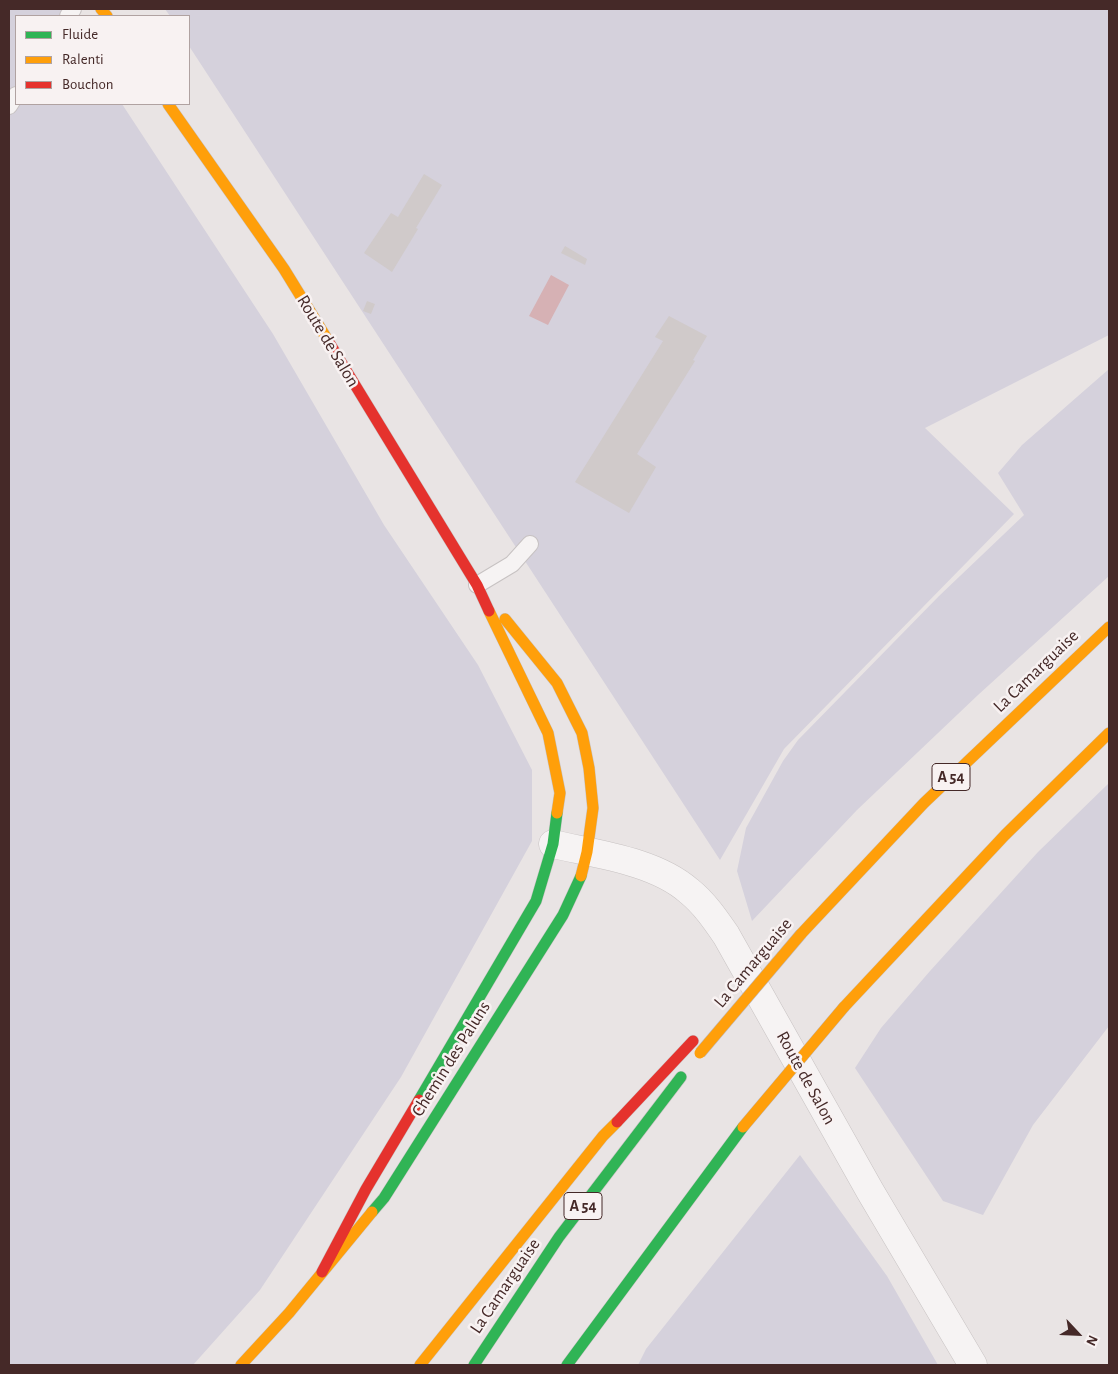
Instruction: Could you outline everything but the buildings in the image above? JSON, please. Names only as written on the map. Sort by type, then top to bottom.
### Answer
[{"type":"main road","name":"Route de Salon","points":[[169,105],[284,269],[477,585],[548,733],[560,793],[553,844]]},
{"type":"main road","name":"Route de Salon","points":[[477,585],[557,683],[582,733],[589,768],[593,808],[587,852]]},
{"type":"main road","name":"La Camarguaise","points":[[474,1365],[559,1237],[650,1116],[801,934],[924,803],[1109,627]]},
{"type":"main road","points":[[567,1365],[743,1127],[844,1007],[1005,835],[1109,733]]},
{"type":"main road","name":"Chemin des Paluns","points":[[322,1272],[366,1189],[536,901],[553,844]]},
{"type":"main road","name":"Chemin des Paluns","points":[[241,1365],[289,1313],[384,1198],[563,915],[582,874],[587,852]]},
{"type":"main road","points":[[420,1365],[603,1136],[700,1034],[801,934]]},
{"type":"street","name":"Route de Salon","points":[[553,844],[656,870],[688,890],[707,909],[726,935],[870,1191],[972,1365]]},
{"type":"lane","points":[[477,585],[512,564],[530,544]]},
{"type":"lane","points":[[498,965],[522,978]]},
{"type":"shaded area","points":[[9,9],[79,9],[80,15],[15,15],[15,105],[123,105],[273,334],[384,525],[478,665],[532,770],[532,841],[401,1077],[260,1290],[193,1365],[9,1365]]},
{"type":"shaded area","points":[[165,9],[1109,9],[1109,335],[925,428],[1014,514],[784,749],[720,860],[190,48],[190,15],[169,15]]},
{"type":"shaded area","points":[[551,275],[569,285],[548,325],[529,316]]},
{"type":"shaded area","points":[[1109,369],[1109,576],[978,695],[857,810],[752,921],[737,871],[746,828],[783,761],[798,740],[939,596],[1024,515],[998,473],[1022,445]]},
{"type":"shaded area","points":[[1109,783],[1109,1026],[1033,1125],[983,1215],[943,1201],[855,1068],[881,1028],[930,971],[1038,852]]},
{"type":"shaded area","points":[[800,1155],[887,1276],[938,1365],[638,1365],[646,1349]]},
{"type":"traffic: fast","points":[[419,1100],[536,901],[553,844],[557,813]]},
{"type":"traffic: fast","points":[[372,1212],[384,1198],[563,915],[581,876]]},
{"type":"traffic: fast","points":[[474,1365],[559,1237],[681,1077]]},
{"type":"traffic: fast","points":[[567,1365],[743,1127]]},
{"type":"traffic: slow","points":[[101,9],[106,15]]},
{"type":"traffic: slow","points":[[169,105],[284,269],[327,339]]},
{"type":"traffic: slow","points":[[489,611],[548,733],[560,793],[557,813]]},
{"type":"traffic: slow","points":[[505,619],[557,683],[582,733],[589,768],[593,808],[587,852],[581,876]]},
{"type":"traffic: slow","points":[[801,934],[924,803],[1109,627]]},
{"type":"traffic: slow","points":[[844,1007],[1005,835],[1109,733]]},
{"type":"traffic: slow","points":[[700,1053],[801,934]]},
{"type":"traffic: slow","points":[[743,1127],[844,1007]]},
{"type":"traffic: slow","points":[[420,1365],[603,1136],[617,1122]]},
{"type":"traffic: slow","points":[[241,1365],[289,1313],[372,1212]]},
{"type":"traffic: jam","points":[[327,339],[477,585],[489,611]]},
{"type":"traffic: jam","points":[[617,1122],[693,1041]]},
{"type":"traffic: jam","points":[[322,1272],[366,1189],[419,1100]]}]
